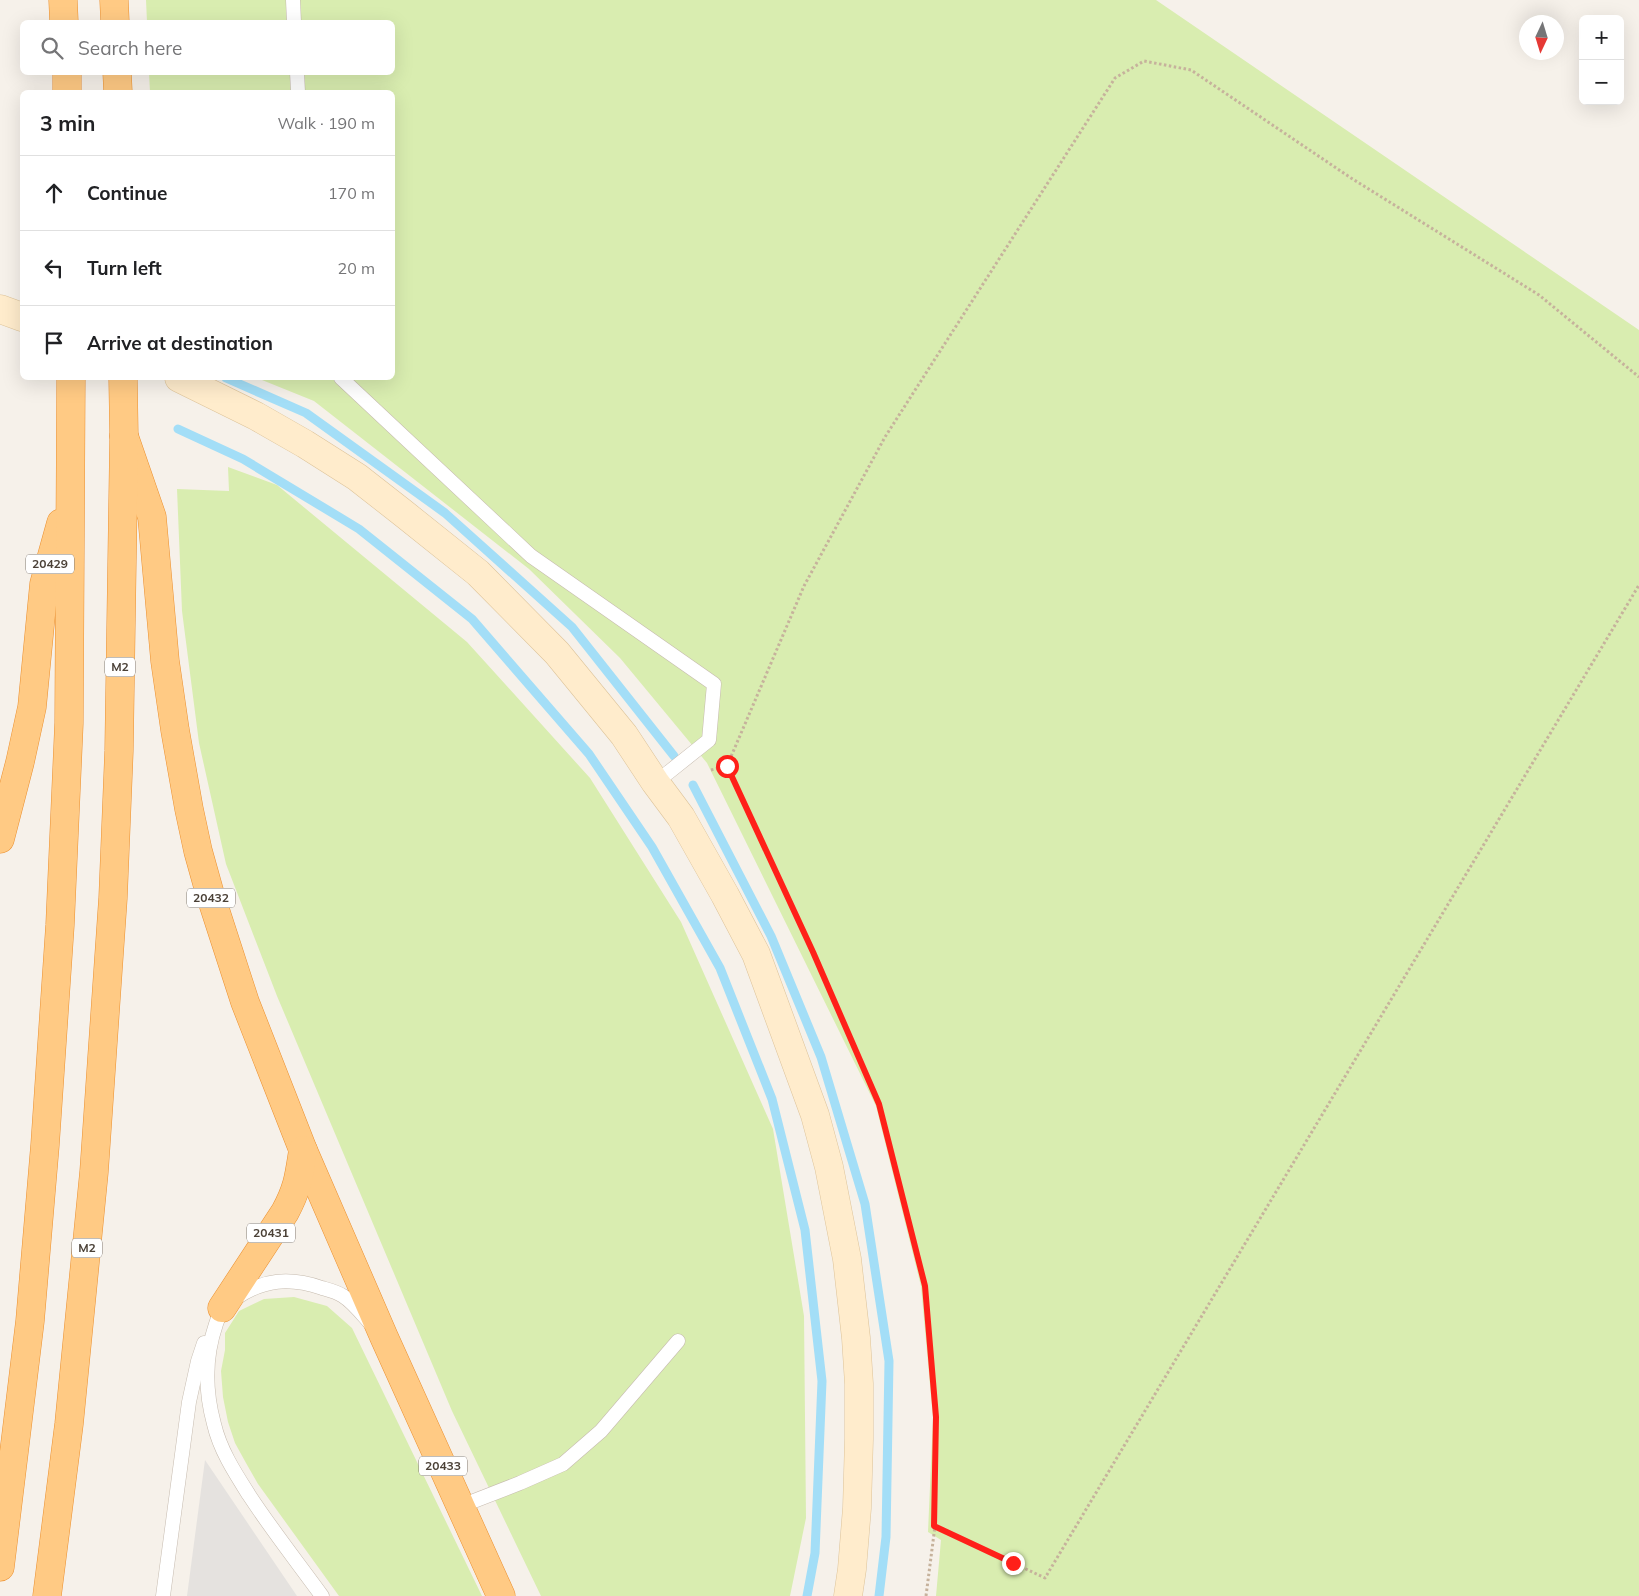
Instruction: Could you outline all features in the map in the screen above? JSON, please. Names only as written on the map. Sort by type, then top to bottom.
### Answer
[{"type":"highway","points":[[63,0],[64,20]]},
{"type":"highway","points":[[114,0],[115,20]]},
{"type":"highway","points":[[67,75],[67,90]]},
{"type":"highway","points":[[118,75],[118,90]]},
{"type":"highway","points":[[0,1567],[30,1321],[59,934],[69,723],[71,380]]},
{"type":"highway","name":"M2","points":[[47,1596],[69,1424],[94,1172],[112,908],[119,751],[124,436],[123,380]]},
{"type":"highway","name":"20432","points":[[124,436],[152,517],[165,661],[182,770],[198,851],[210,894],[245,1002],[303,1150],[384,1337]]},
{"type":"highway","name":"20429","points":[[0,838],[32,707],[44,584],[71,485]]},
{"type":"highway","name":"20431","points":[[222,1308],[293,1196],[298,1183],[303,1150]]},
{"type":"highway","name":"20433","points":[[384,1337],[501,1596]]},
{"type":"main road","points":[[0,310],[20,315]]},
{"type":"main road","points":[[183,380],[256,416],[349,472],[478,573],[557,653],[624,735],[681,817],[726,895],[756,954],[815,1114],[829,1167],[847,1259],[859,1384],[857,1508],[848,1596]]},
{"type":"lane","points":[[293,0],[294,20]]},
{"type":"lane","points":[[297,75],[298,90]]},
{"type":"lane","points":[[343,380],[531,556],[714,684],[709,740],[655,782]]},
{"type":"lane","points":[[322,1596],[262,1515],[224,1452],[214,1425],[211,1410],[207,1370],[211,1339],[222,1308],[256,1286],[278,1282],[304,1283],[343,1296],[384,1337]]},
{"type":"lane","name":"20431","points":[[163,1596],[190,1392],[204,1344],[222,1308]]},
{"type":"lane","points":[[460,1506],[563,1464],[601,1430],[678,1341]]},
{"type":"path","points":[[926,1596],[934,1526],[936,1417],[925,1286],[879,1104],[813,952],[727,766],[804,586],[886,437],[1115,78],[1144,61],[1191,70],[1351,178],[1539,295],[1639,377]]},
{"type":"path","points":[[934,1526],[1045,1578],[1639,585]]},
{"type":"green space","points":[[146,0],[1156,0],[1639,330],[1639,1596],[936,1596],[941,1540],[928,1532],[933,1418],[921,1286],[876,1106],[707,763],[620,658],[529,569],[314,401],[262,380],[395,380],[395,90],[150,90],[149,75],[395,75],[395,20],[147,20]]},
{"type":"green space","points":[[228,467],[277,485],[467,642],[590,778],[681,922],[773,1129],[804,1316],[806,1518],[790,1596],[541,1596],[452,1411],[277,996],[226,864],[199,743],[182,611],[177,489],[229,491]]},
{"type":"green space","points":[[294,1297],[327,1306],[352,1328],[482,1596],[339,1596],[258,1484],[235,1443],[228,1422],[223,1397],[221,1371],[225,1350],[225,1333],[239,1311],[264,1299]]},
{"type":"shaded area","points":[[205,1460],[297,1596],[187,1596]]},
{"type":"waterway","points":[[231,380],[306,413],[445,513],[572,627],[674,756]]},
{"type":"waterway","points":[[178,429],[243,459],[359,529],[472,619],[589,754],[652,847],[720,968],[772,1099],[805,1230],[822,1381],[815,1553],[807,1596]]},
{"type":"waterway","points":[[693,785],[771,936],[821,1057],[865,1204],[889,1361],[886,1537],[879,1596]]},
{"type":"route","points":[[727,766],[813,952],[879,1104],[925,1286],[936,1417],[934,1526],[1013,1563]]}]
